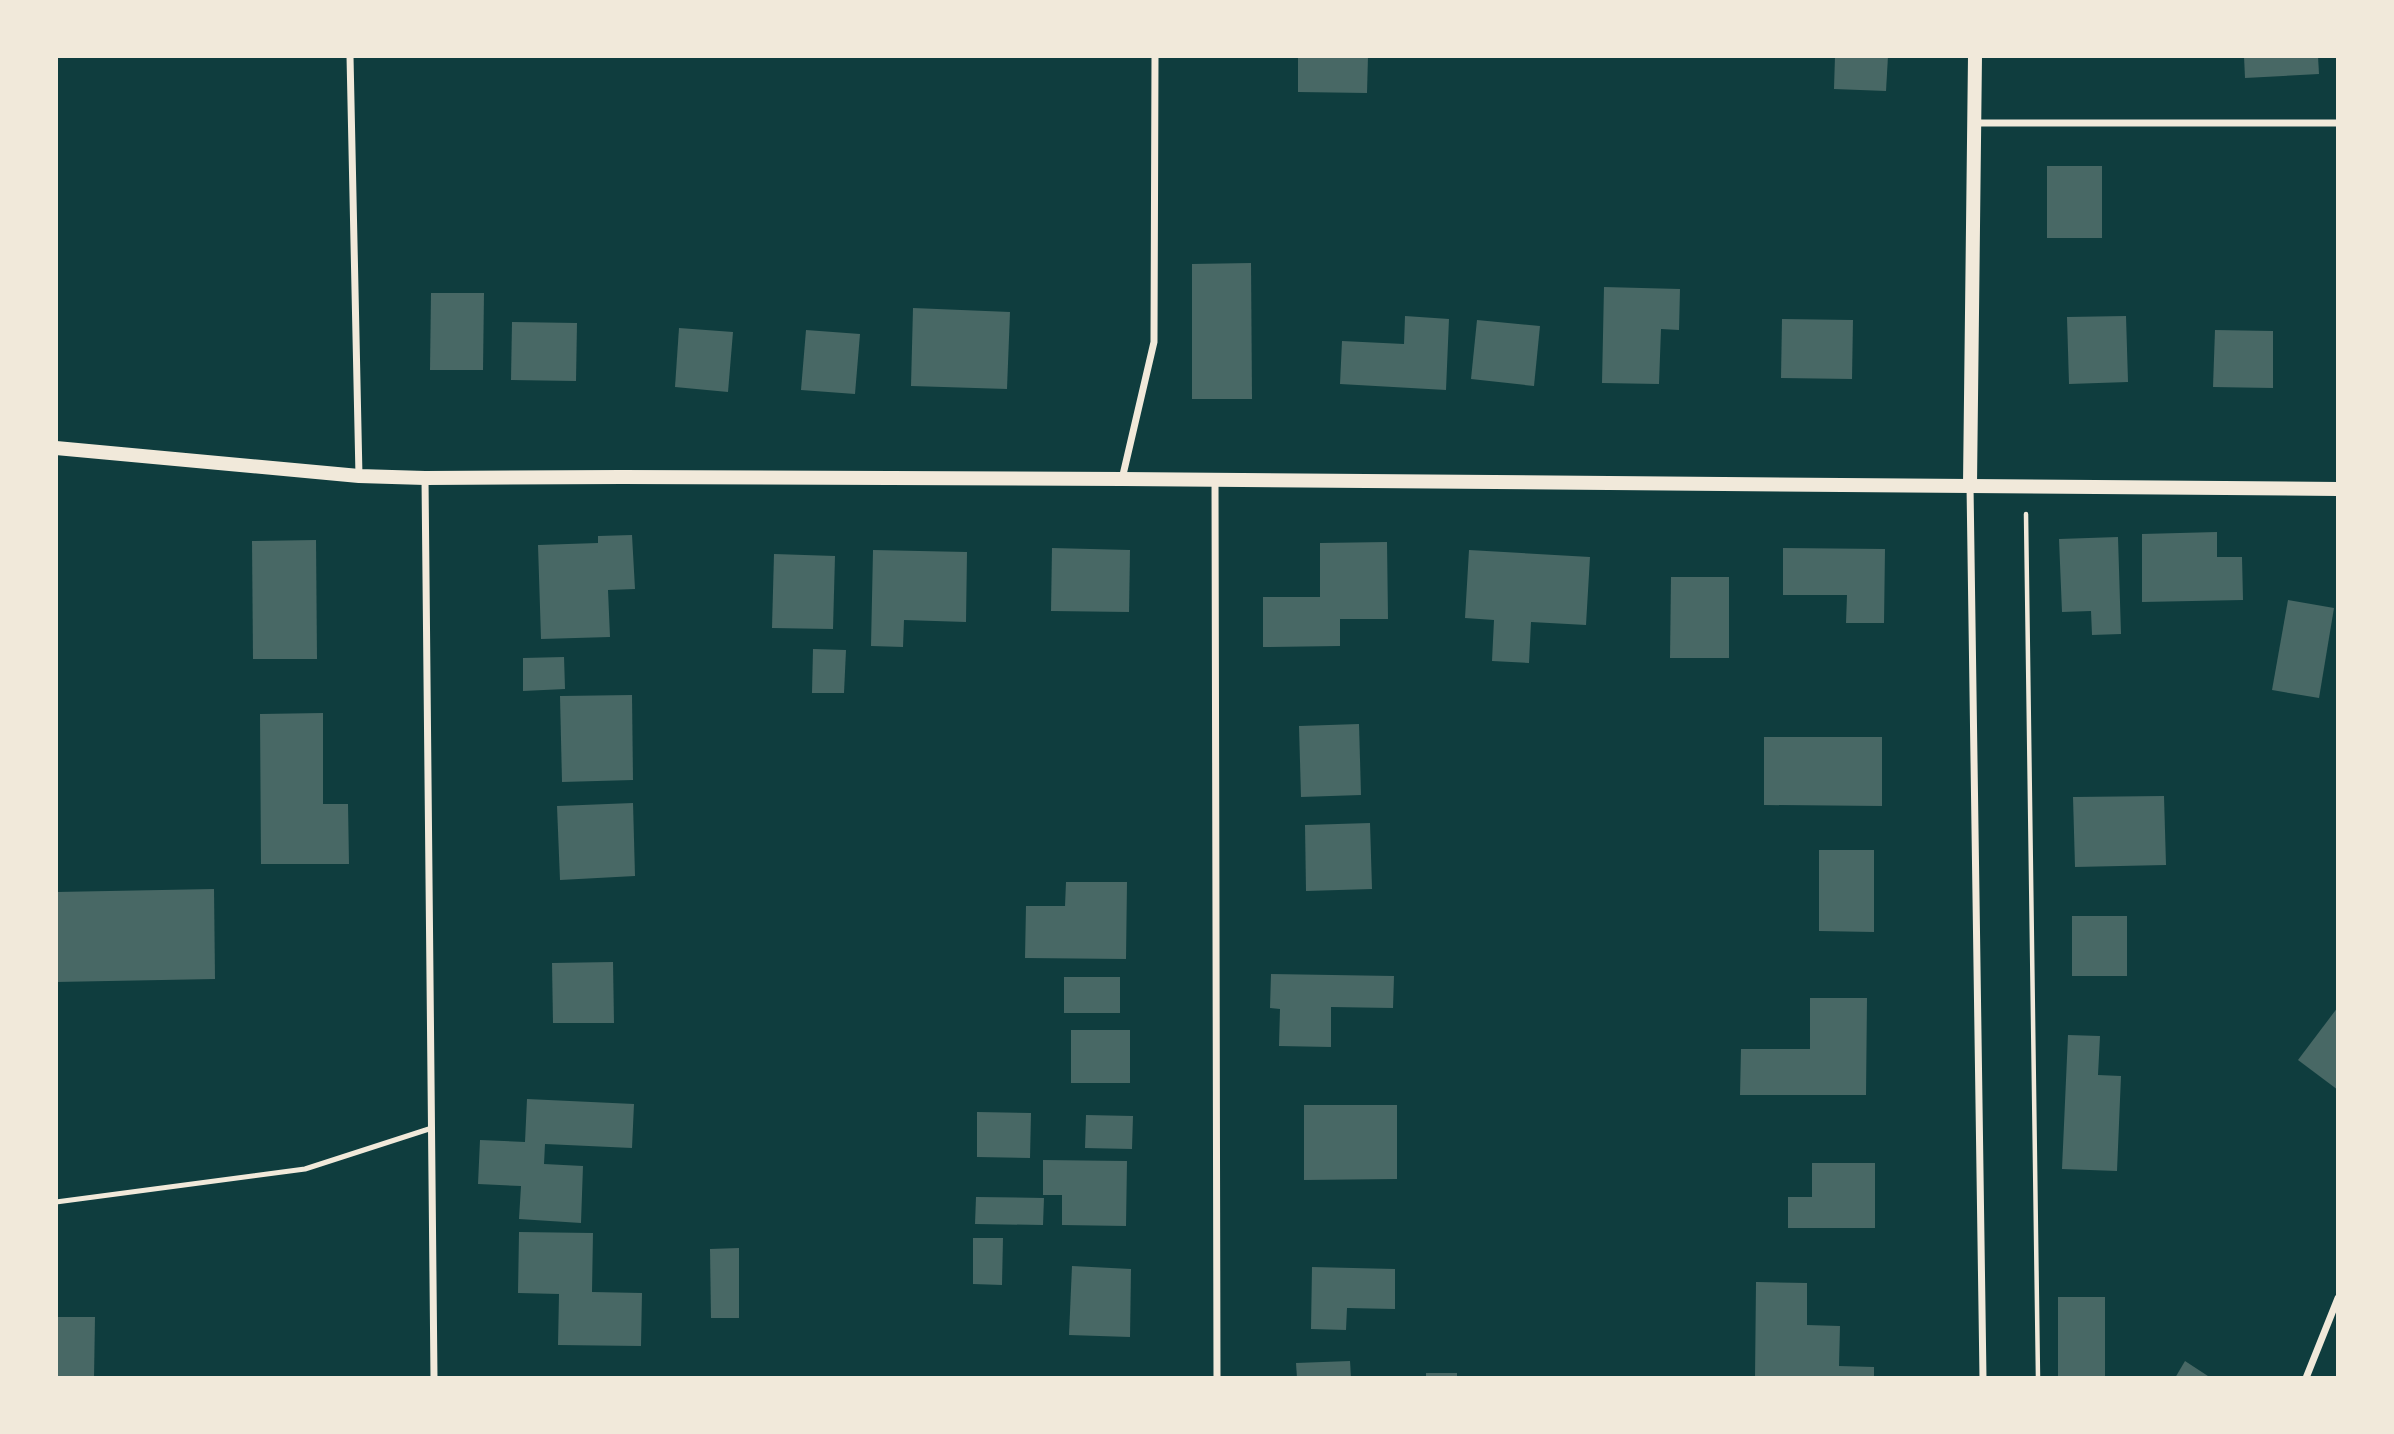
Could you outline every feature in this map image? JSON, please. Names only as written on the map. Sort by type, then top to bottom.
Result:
[{"type":"main road","points":[[1970,484],[1975,56]]},
{"type":"main road","points":[[56,448],[359,476],[425,478],[1122,479],[2338,488]]},
{"type":"street","points":[[350,56],[359,476]]},
{"type":"street","points":[[1122,479],[1154,342],[1155,56]]},
{"type":"street","points":[[1974,123],[2338,123]]},
{"type":"street","points":[[425,478],[434,1378]]},
{"type":"street","points":[[1215,480],[1217,1378]]},
{"type":"street","points":[[1970,484],[1983,1378]]},
{"type":"street","points":[[2305,1378],[2338,1298]]},
{"type":"lane","points":[[56,1202],[305,1169],[432,1128]]},
{"type":"path","points":[[2026,485],[2038,1378]]},
{"type":"building","points":[[1298,56],[1368,56],[1367,93],[1298,92]]},
{"type":"building","points":[[1835,56],[1888,56],[1886,91],[1834,89]]},
{"type":"building","points":[[2244,56],[2318,56],[2319,74],[2245,78]]},
{"type":"building","points":[[2047,166],[2102,166],[2102,238],[2047,238]]},
{"type":"building","points":[[1251,263],[1252,399],[1192,399],[1192,264]]},
{"type":"building","points":[[1604,287],[1680,289],[1679,330],[1661,329],[1659,384],[1602,383]]},
{"type":"building","points":[[431,293],[484,293],[483,370],[430,370]]},
{"type":"building","points":[[913,308],[1010,312],[1007,389],[911,386]]},
{"type":"building","points":[[1405,316],[1449,319],[1446,390],[1340,384],[1342,341],[1404,344]]},
{"type":"building","points":[[2126,316],[2128,382],[2069,384],[2067,317]]},
{"type":"building","points":[[1782,319],[1853,320],[1852,379],[1781,378]]},
{"type":"building","points":[[1477,320],[1540,326],[1534,386],[1471,379]]},
{"type":"building","points":[[512,322],[577,323],[576,381],[511,380]]},
{"type":"building","points":[[679,328],[733,332],[728,392],[675,387]]},
{"type":"building","points":[[806,330],[860,334],[855,394],[801,390]]},
{"type":"building","points":[[2215,330],[2273,331],[2273,388],[2213,387]]},
{"type":"building","points":[[2217,532],[2217,557],[2242,557],[2243,600],[2142,602],[2142,534]]},
{"type":"building","points":[[632,535],[635,589],[608,590],[610,637],[541,639],[538,545],[598,543],[598,536]]},
{"type":"building","points":[[2118,537],[2121,634],[2092,635],[2091,611],[2062,612],[2059,539]]},
{"type":"building","points":[[316,540],[317,659],[253,659],[252,541]]},
{"type":"building","points":[[1387,542],[1388,619],[1340,619],[1340,646],[1263,647],[1263,597],[1320,597],[1320,543]]},
{"type":"building","points":[[1052,548],[1130,550],[1129,612],[1051,611]]},
{"type":"building","points":[[1783,548],[1885,549],[1884,623],[1846,623],[1847,595],[1783,595]]},
{"type":"building","points":[[873,550],[967,552],[966,622],[904,620],[903,647],[871,646]]},
{"type":"building","points":[[1469,550],[1590,557],[1586,625],[1531,622],[1529,663],[1492,661],[1494,620],[1465,618]]},
{"type":"building","points":[[774,554],[835,556],[833,629],[772,628]]},
{"type":"building","points":[[1671,577],[1729,577],[1729,658],[1670,658]]},
{"type":"building","points":[[2288,600],[2334,608],[2319,698],[2272,690]]},
{"type":"building","points":[[813,649],[846,650],[844,693],[812,693]]},
{"type":"building","points":[[564,657],[565,689],[523,691],[523,658]]},
{"type":"building","points":[[632,695],[633,780],[562,782],[560,696]]},
{"type":"building","points":[[323,713],[323,804],[348,804],[349,864],[261,864],[260,714]]},
{"type":"building","points":[[1359,724],[1361,795],[1301,797],[1299,726]]},
{"type":"building","points":[[1764,737],[1882,737],[1882,806],[1764,805]]},
{"type":"building","points":[[2164,796],[2166,865],[2075,867],[2073,797]]},
{"type":"building","points":[[633,803],[635,876],[560,880],[557,806]]},
{"type":"building","points":[[1370,823],[1372,889],[1306,891],[1305,825]]},
{"type":"building","points":[[1819,850],[1874,850],[1874,932],[1819,931]]},
{"type":"building","points":[[1066,882],[1127,882],[1126,959],[1025,958],[1026,906],[1065,906]]},
{"type":"building","points":[[214,889],[215,979],[56,982],[56,892]]},
{"type":"building","points":[[2072,916],[2127,916],[2127,976],[2072,976]]},
{"type":"building","points":[[613,962],[614,1023],[553,1023],[552,963]]},
{"type":"building","points":[[1271,974],[1394,976],[1393,1008],[1331,1007],[1331,1047],[1279,1046],[1280,1009],[1270,1008]]},
{"type":"building","points":[[1064,977],[1120,977],[1120,1013],[1064,1013]]},
{"type":"building","points":[[1810,998],[1867,998],[1866,1095],[1740,1095],[1741,1049],[1810,1049]]},
{"type":"building","points":[[2338,1007],[2338,1090],[2298,1060]]},
{"type":"building","points":[[1071,1030],[1130,1030],[1130,1083],[1071,1083]]},
{"type":"building","points":[[2068,1035],[2100,1036],[2098,1075],[2121,1076],[2117,1171],[2062,1169]]},
{"type":"building","points":[[527,1099],[634,1104],[632,1148],[545,1144],[544,1164],[583,1166],[581,1223],[519,1219],[521,1186],[478,1184],[480,1140],[525,1142]]},
{"type":"building","points":[[1304,1105],[1397,1105],[1397,1179],[1304,1180]]},
{"type":"building","points":[[977,1112],[1031,1113],[1030,1158],[977,1157]]},
{"type":"building","points":[[1086,1115],[1133,1116],[1132,1149],[1085,1148]]},
{"type":"building","points":[[1043,1160],[1127,1161],[1126,1226],[1062,1225],[1062,1195],[1043,1195]]},
{"type":"building","points":[[1812,1163],[1875,1163],[1875,1228],[1788,1228],[1788,1197],[1812,1197]]},
{"type":"building","points":[[976,1197],[1044,1198],[1043,1225],[975,1224]]},
{"type":"building","points":[[519,1232],[593,1233],[592,1292],[642,1293],[641,1346],[558,1345],[559,1294],[518,1293]]},
{"type":"building","points":[[973,1238],[1003,1238],[1002,1285],[973,1284]]},
{"type":"building","points":[[739,1248],[739,1318],[711,1318],[710,1249]]},
{"type":"building","points":[[1072,1266],[1131,1269],[1130,1337],[1069,1335]]},
{"type":"building","points":[[1312,1267],[1395,1269],[1395,1309],[1347,1308],[1346,1330],[1311,1329]]},
{"type":"building","points":[[1756,1282],[1807,1283],[1807,1325],[1840,1326],[1839,1366],[1874,1367],[1874,1378],[1755,1378]]},
{"type":"building","points":[[2058,1297],[2105,1297],[2105,1378],[2058,1378]]},
{"type":"building","points":[[56,1317],[95,1317],[94,1378],[56,1378]]},
{"type":"building","points":[[1350,1361],[1351,1378],[1297,1378],[1296,1363]]},
{"type":"building","points":[[2185,1361],[2211,1378],[2175,1378]]},
{"type":"building","points":[[1426,1373],[1457,1373],[1457,1378],[1426,1378]]}]
